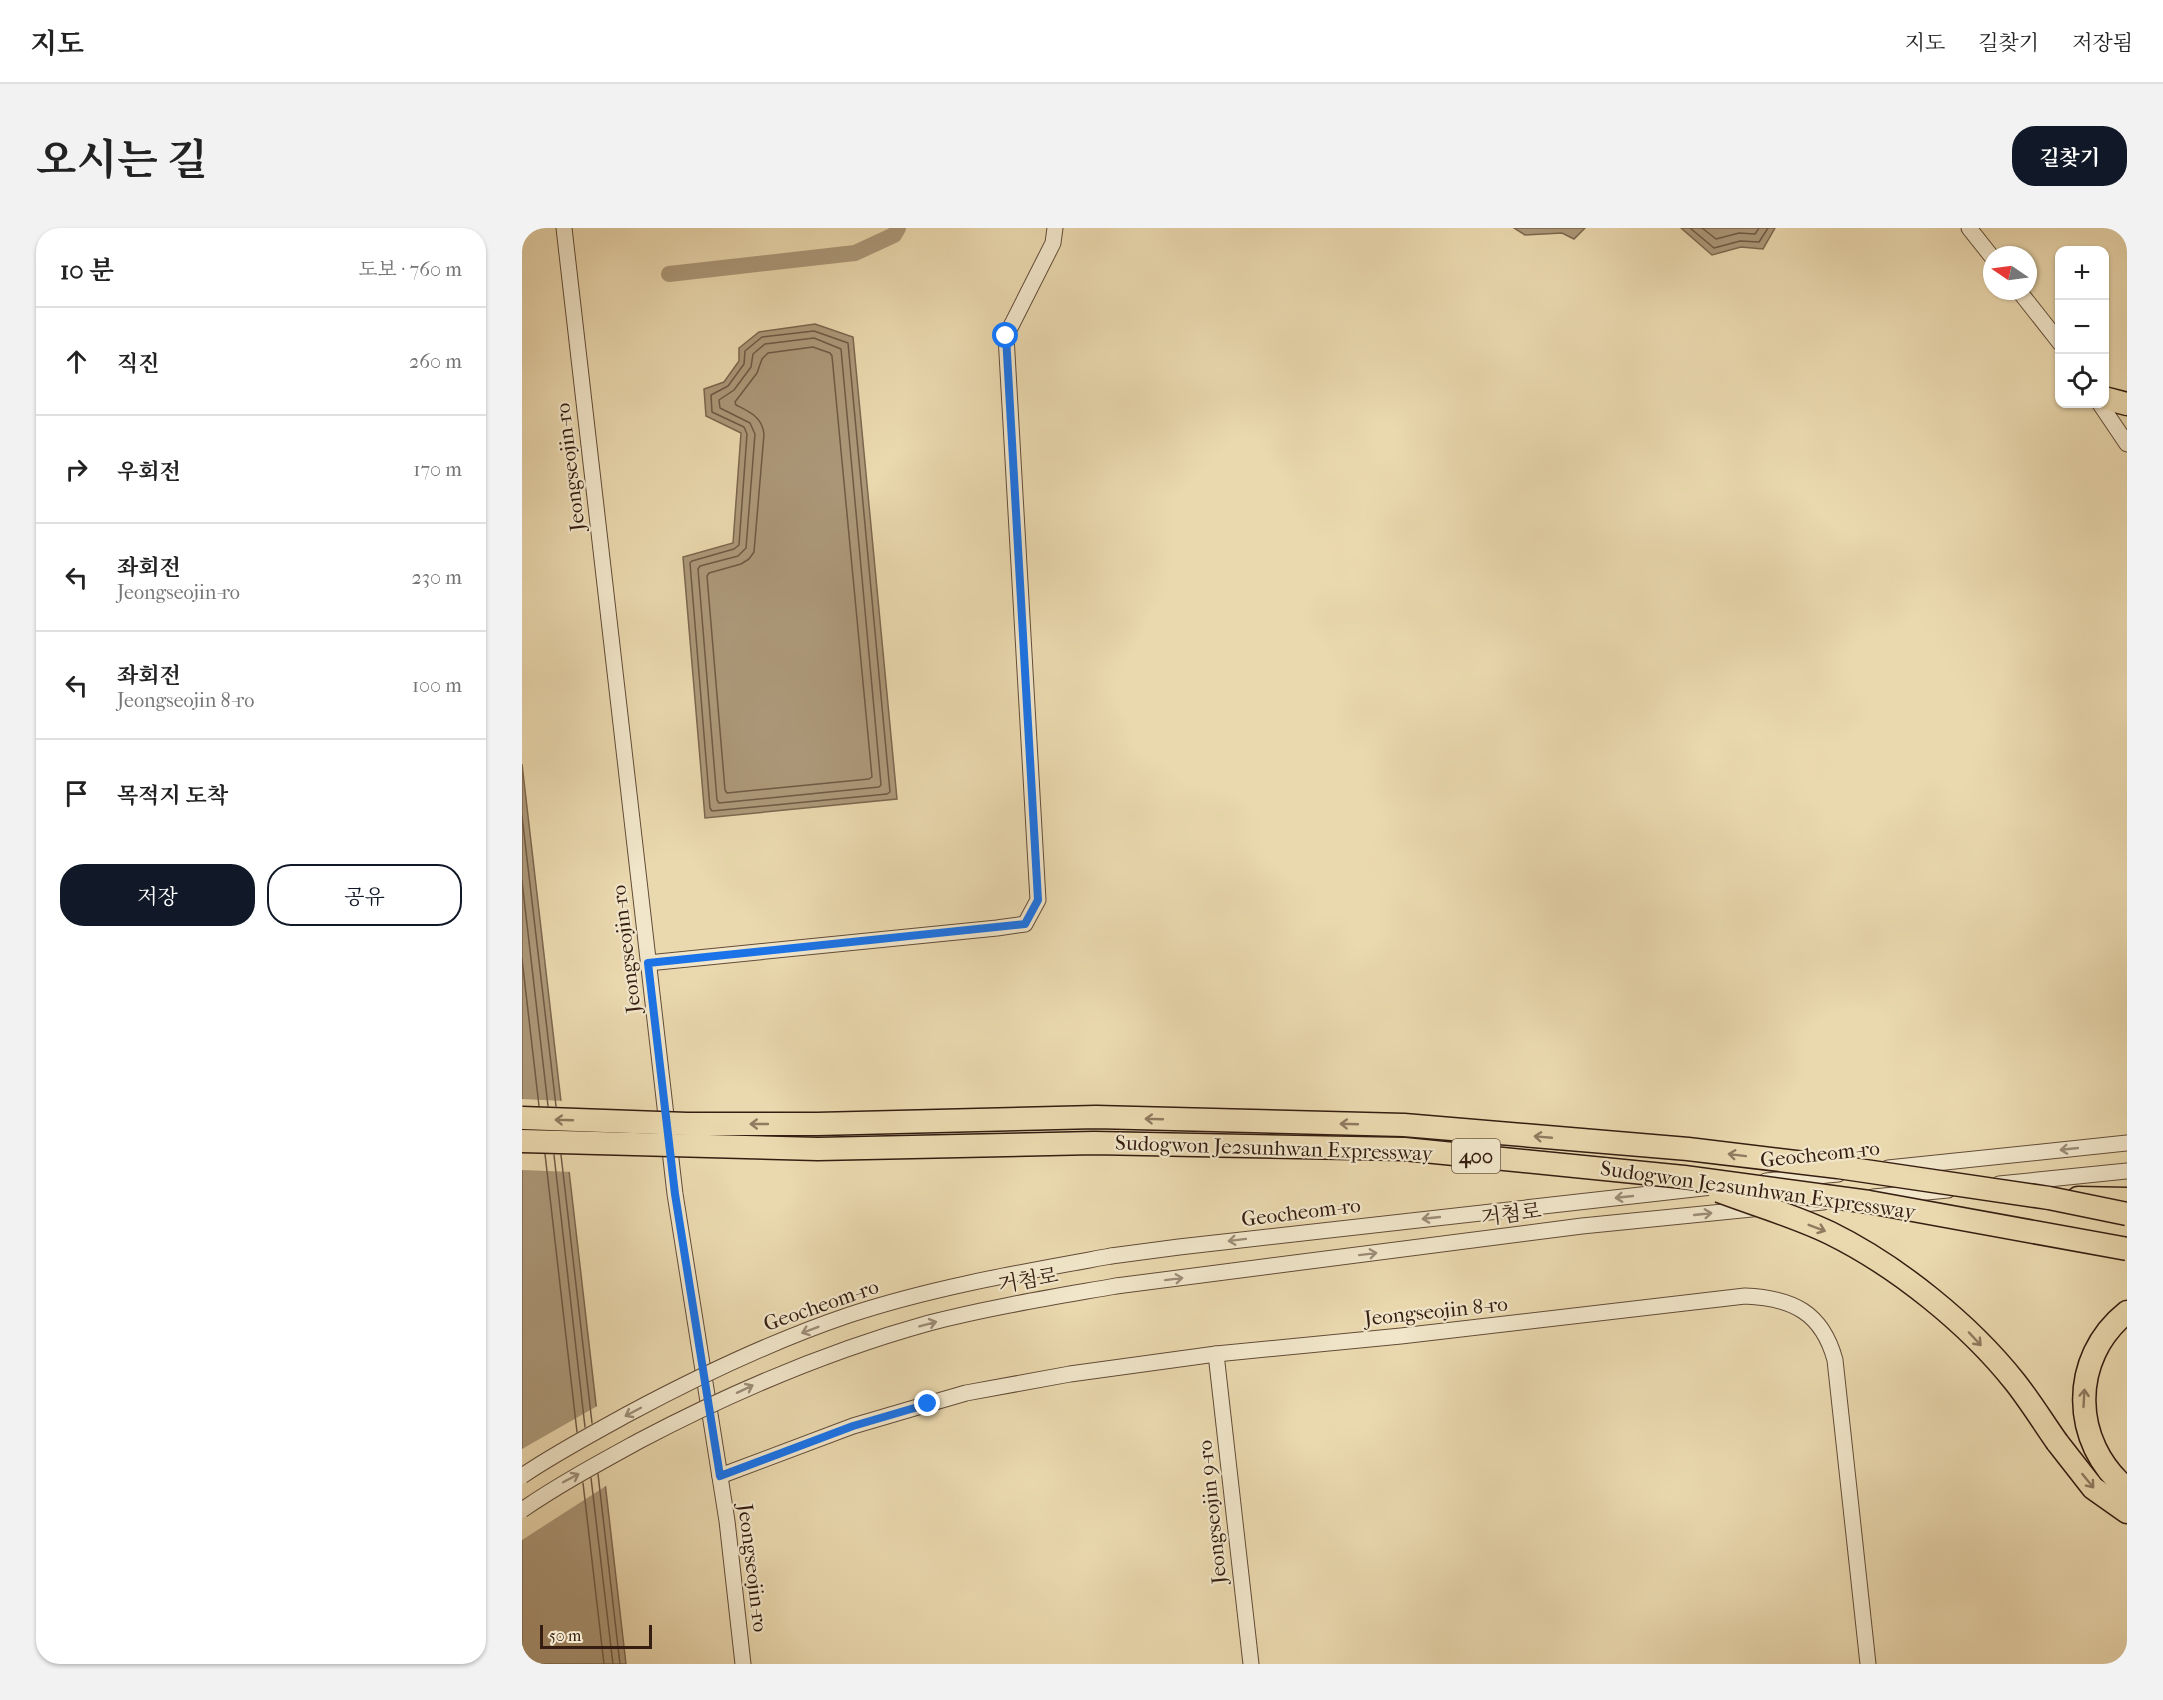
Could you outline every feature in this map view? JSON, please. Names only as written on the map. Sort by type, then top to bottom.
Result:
[{"type":"highway","points":[[2109,399],[2127,404]]},
{"type":"highway","name":"Sudogwon Je2sunhwan Expressway","points":[[522,1118],[687,1124],[817,1124],[1096,1117],[1404,1125],[1689,1149],[1838,1167],[2049,1198],[2127,1214]]},
{"type":"highway","name":"Sudogwon Je2sunhwan Expressway","points":[[522,1141],[818,1149],[1094,1143],[1404,1149],[1684,1177],[1869,1202],[2127,1249]]},
{"type":"highway","points":[[1684,1177],[1829,1233],[1882,1261],[1965,1328],[2014,1381],[2057,1442],[2094,1488],[2127,1512]]},
{"type":"highway","points":[[2049,1198],[2127,1199]]},
{"type":"highway","points":[[2127,1312],[2115,1321],[2104,1335],[2094,1354],[2086,1377],[2084,1412],[2088,1432],[2099,1454],[2112,1477],[2127,1489]]},
{"type":"street","name":"Jeongseojin-ro","points":[[564,228],[675,1194],[720,1476],[744,1664]]},
{"type":"street","points":[[648,963],[1025,924],[1038,900],[1006,336],[1053,243],[1055,228]]},
{"type":"street","points":[[1970,228],[1984,246]]},
{"type":"street","points":[[2026,300],[2055,338]]},
{"type":"street","points":[[2103,408],[2127,444]]},
{"type":"street","name":"Geocheom-ro","points":[[522,1476],[557,1453],[668,1393],[762,1348],[849,1315],[943,1289],[1111,1256],[1420,1219],[2127,1143]]},
{"type":"street","name":"거첨로","points":[[522,1510],[571,1477],[690,1414],[771,1377],[853,1347],[929,1323],[1007,1305],[1116,1286],[1582,1226],[2127,1172]]},
{"type":"street","name":"Jeongseojin 8-ro","points":[[720,1476],[853,1426],[966,1393],[1070,1374],[1216,1354],[1401,1336],[1745,1296],[1767,1297],[1798,1308],[1822,1328],[1830,1342],[1835,1360],[1868,1664]]},
{"type":"street","name":"Jeongseojin 9-ro","points":[[1216,1354],[1251,1664]]},
{"type":"water","points":[[1514,228],[1585,228],[1574,239],[1562,233],[1525,235]]},
{"type":"water","points":[[1681,228],[1775,228],[1763,249],[1741,247],[1712,255]]},
{"type":"water","points":[[815,324],[853,337],[897,799],[705,818],[683,557],[733,543],[741,433],[706,416],[704,389],[724,382],[739,361],[739,348],[759,332]]},
{"type":"water","points":[[522,764],[626,1664],[522,1664]]},
{"type":"pier","points":[[522,1099],[564,1101],[572,1172],[522,1170]]},
{"type":"pier","points":[[599,1405],[609,1484],[522,1540],[522,1449]]},
{"type":"waterway","points":[[669,274],[855,253],[894,235],[898,228]]},
{"type":"route","points":[[928,1404],[853,1426],[720,1476],[675,1194],[648,963],[1025,924],[1038,900],[1009,351],[1006,336]]}]
